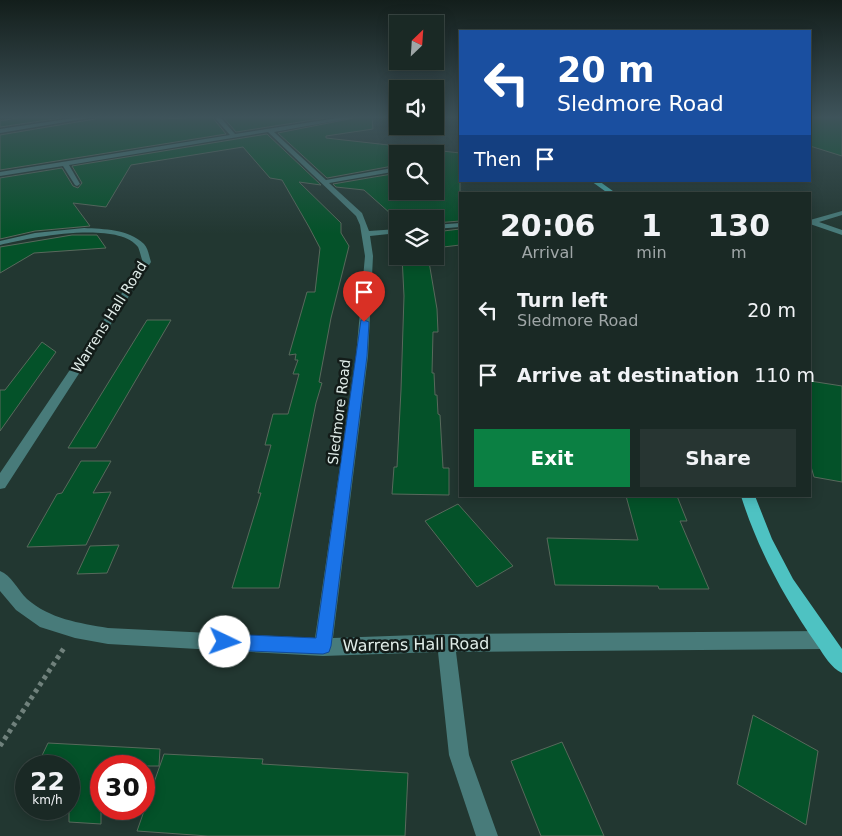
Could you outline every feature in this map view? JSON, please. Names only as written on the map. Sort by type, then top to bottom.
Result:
[{"type":"main road","points":[[596,182],[611,192]]},
{"type":"main road","points":[[748,497],[756,522],[763,536],[823,640],[842,664]]},
{"type":"street","points":[[0,174],[106,156]]},
{"type":"street","name":"Sledmore Road","points":[[297,156],[359,215],[364,225],[369,256],[362,356],[323,646]]},
{"type":"street","points":[[64,163],[77,184]]},
{"type":"street","points":[[325,182],[389,171]]},
{"type":"street","points":[[811,222],[842,213]]},
{"type":"street","points":[[811,222],[842,233]]},
{"type":"street","points":[[444,226],[459,225]]},
{"type":"street","name":"Warrens Hall Road","points":[[0,244],[55,232],[96,231],[119,235],[139,244],[145,249],[147,262],[0,484]]},
{"type":"street","points":[[365,234],[389,232]]},
{"type":"street","name":"Warrens Hall Road","points":[[0,578],[25,608],[48,624],[75,632],[108,636],[323,646],[446,642],[823,640]]},
{"type":"street","points":[[446,642],[459,755],[487,836]]},
{"type":"path","points":[[0,746],[59,656]]},
{"type":"building","points":[[0,156],[88,156],[0,170]]},
{"type":"building","points":[[133,156],[187,156],[131,165],[106,207],[73,203],[90,226],[35,231],[0,239],[0,178],[62,168],[73,186],[78,188],[82,183],[72,166]]},
{"type":"building","points":[[251,156],[290,156],[321,185],[299,182],[341,223],[341,233],[349,246],[331,318],[319,382],[322,383],[316,403],[279,588],[232,588],[261,493],[258,493],[271,445],[265,445],[273,414],[288,414],[299,374],[293,374],[298,360],[295,360],[296,354],[289,355],[307,292],[315,292],[320,248],[282,180],[270,178]]},
{"type":"building","points":[[303,156],[389,156],[389,167],[327,178]]},
{"type":"building","points":[[444,156],[459,156],[459,221],[444,222],[444,210],[389,210],[389,212],[364,190],[336,187],[333,184],[389,175],[389,200],[444,200]]},
{"type":"building","points":[[459,229],[459,245],[444,247],[444,231]]},
{"type":"building","points":[[72,235],[97,235],[106,248],[34,253],[0,273],[0,247]]},
{"type":"building","points":[[402,265],[430,265],[437,309],[438,332],[433,332],[432,373],[434,373],[435,395],[437,395],[438,414],[440,415],[443,468],[449,468],[449,495],[392,494],[394,467],[397,467],[404,296]]},
{"type":"building","points":[[147,320],[171,320],[96,448],[68,448]]},
{"type":"building","points":[[42,342],[56,352],[0,431],[0,390],[5,390]]},
{"type":"building","points":[[811,381],[842,386],[842,482],[814,477],[811,466]]},
{"type":"building","points":[[81,461],[111,461],[93,493],[111,492],[86,545],[27,547],[57,494],[62,493]]},
{"type":"building","points":[[626,497],[677,497],[687,521],[680,521],[709,589],[659,589],[658,586],[555,585],[547,538],[638,540]]},
{"type":"building","points":[[458,504],[513,566],[477,587],[425,521]]},
{"type":"building","points":[[119,545],[107,573],[77,574],[90,546]]},
{"type":"building","points":[[753,715],[818,751],[806,825],[737,784]]},
{"type":"building","points":[[562,742],[604,836],[541,836],[511,761]]},
{"type":"building","points":[[48,743],[160,749],[159,766],[155,766],[155,755],[90,755],[90,820],[101,820],[101,824],[69,822],[69,820],[80,820],[80,755],[42,755]]},
{"type":"building","points":[[164,754],[263,759],[262,764],[408,773],[405,836],[208,836],[137,831],[141,820],[155,820],[155,780]]},
{"type":"route","points":[[225,642],[323,646],[362,356],[364,322]]}]
